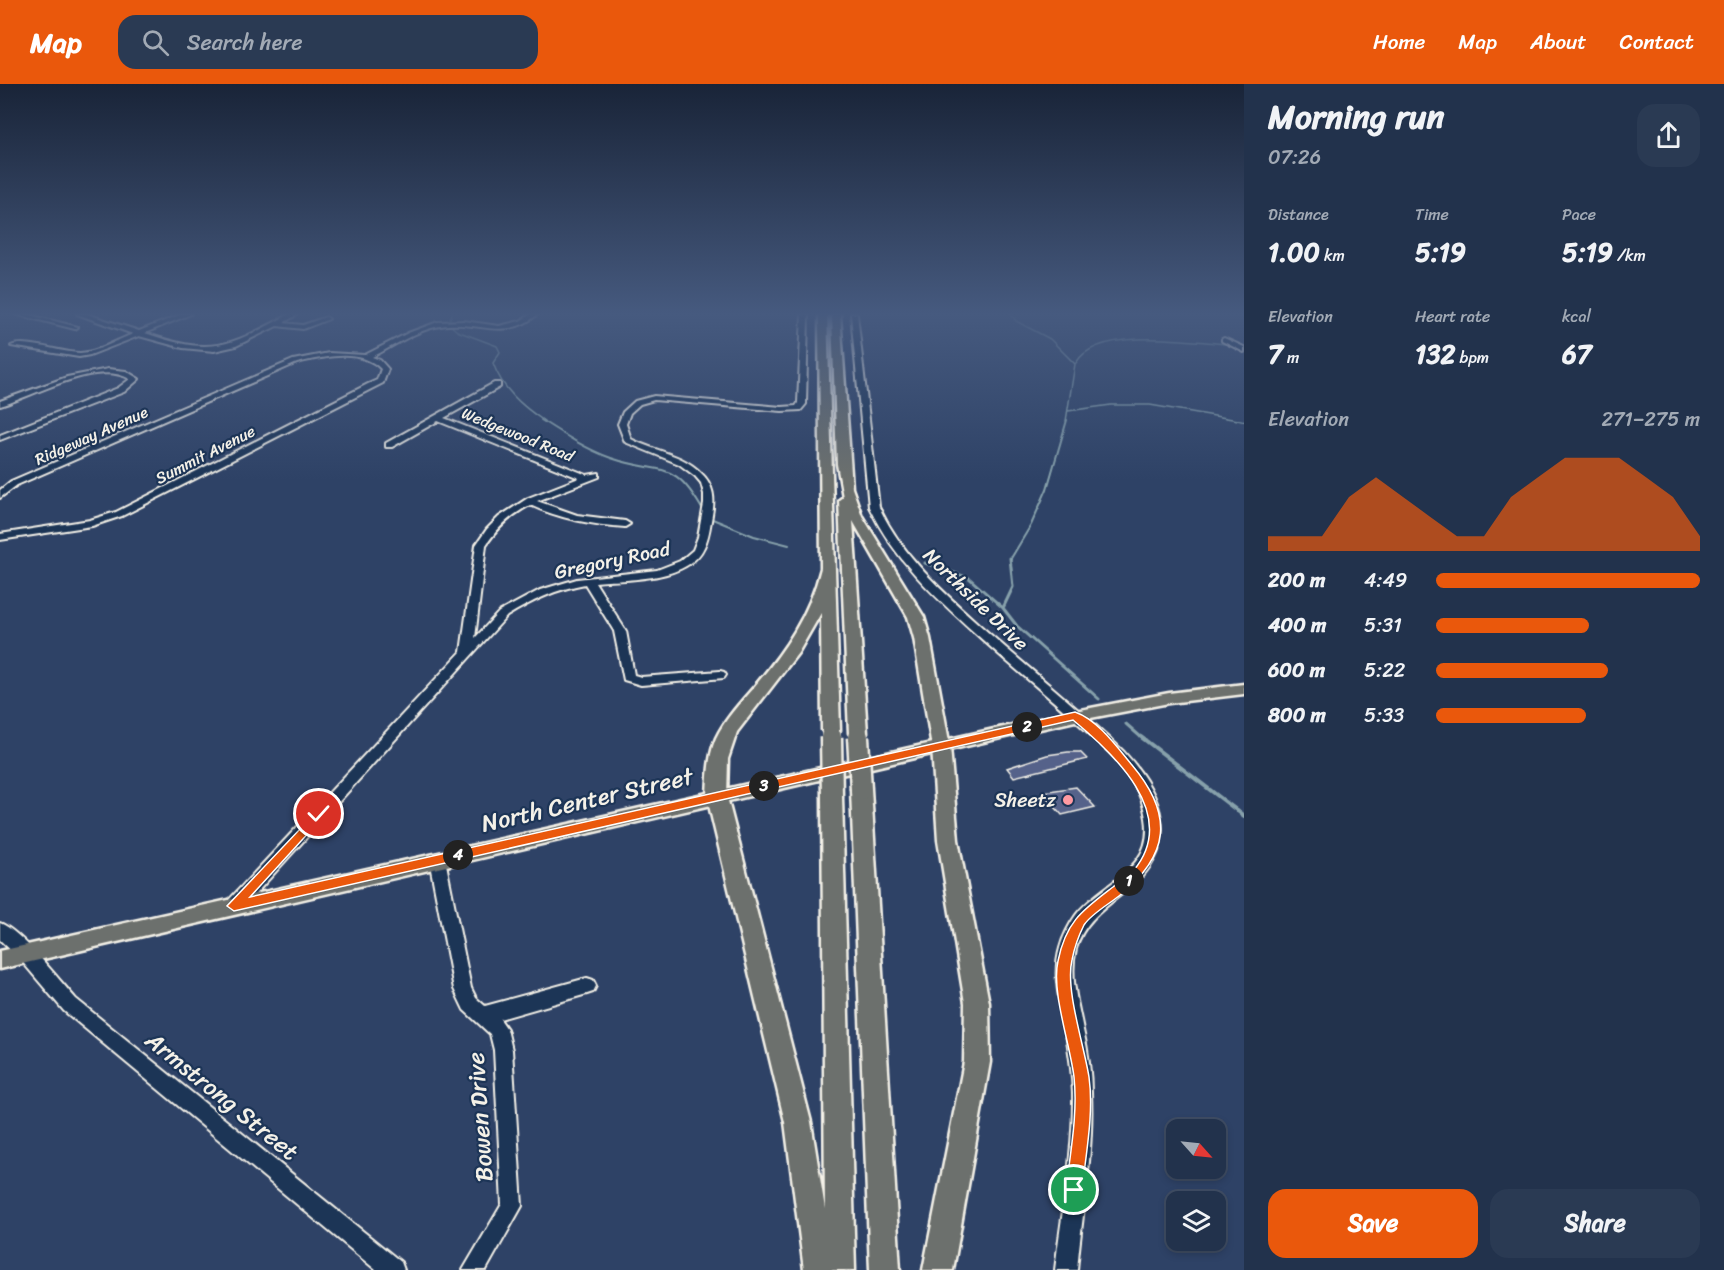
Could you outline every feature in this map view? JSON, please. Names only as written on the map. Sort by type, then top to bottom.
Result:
[{"type":"highway","points":[[825,369],[840,1270]]},
{"type":"highway","points":[[839,369],[885,1270]]},
{"type":"highway","points":[[843,464],[846,488],[856,516],[916,617],[922,638],[941,747],[948,840],[977,1003],[977,1062],[939,1270]]},
{"type":"highway","points":[[819,1270],[798,1122],[717,797],[717,762],[725,737],[740,715],[795,649],[812,621],[823,594],[828,568]]},
{"type":"main road","name":"North Center Street","points":[[0,960],[1075,716],[1169,698],[1241,692]]},
{"type":"street","name":"Ridgeway Avenue","points":[[0,495],[14,483],[276,369]]},
{"type":"street","name":"Summit Avenue","points":[[0,537],[92,523],[119,514],[371,386],[380,381],[385,369]]},
{"type":"street","name":"Gregory Road","points":[[234,906],[498,620],[518,605],[559,587],[588,580],[648,573],[684,563],[695,554],[701,544],[710,496],[699,475],[673,457],[628,440],[621,422],[624,414],[636,402],[654,398],[782,410],[798,408],[802,404],[803,369]]},
{"type":"street","name":"Northside Drive","points":[[860,369],[874,507],[880,521],[924,578],[1075,716],[1106,741],[1143,785],[1151,802],[1155,824],[1154,838],[1143,867],[1080,920],[1064,961],[1064,982],[1081,1079],[1082,1111],[1066,1270]]},
{"type":"street","points":[[0,405],[88,374],[113,371],[129,374],[135,379],[129,387],[0,438]]},
{"type":"street","points":[[389,445],[497,386]]},
{"type":"street","name":"Wedgewood Road","points":[[438,418],[592,477],[532,502]]},
{"type":"street","points":[[0,480],[14,483]]},
{"type":"street","points":[[467,654],[481,545],[499,520],[532,502],[561,516],[578,520],[625,524]]},
{"type":"street","points":[[588,580],[620,631],[628,677],[641,681],[720,675]]},
{"type":"street","name":"Bowen Drive","points":[[437,860],[463,989],[470,1004],[498,1029],[503,1050],[512,1206],[474,1270]]},
{"type":"street","name":"Armstrong Street","points":[[0,930],[26,954],[70,1005],[393,1270]]},
{"type":"street","points":[[484,1015],[587,986]]},
{"type":"building","name":"Sheetz","points":[[1080,752],[1087,759],[1014,777],[1007,768],[1047,755]]},
{"type":"building","name":"Sheetz","points":[[1076,787],[1095,807],[1062,815],[1042,792]]},
{"type":"waterway","points":[[496,369],[507,389],[544,421]]},
{"type":"waterway","points":[[1066,421],[1074,369]]},
{"type":"waterway","points":[[1068,411],[1111,405],[1150,405],[1244,421],[1238,420]]},
{"type":"waterway","points":[[541,420],[575,441],[611,458],[666,471],[675,476],[684,483],[705,514]]},
{"type":"waterway","points":[[1010,560],[1031,525],[1047,489],[1067,420]]},
{"type":"waterway","points":[[710,518],[754,536],[789,545]]},
{"type":"waterway","points":[[1003,608],[1013,587],[1010,560]]},
{"type":"waterway","points":[[925,563],[969,578],[1003,608]]},
{"type":"waterway","points":[[1003,608],[1017,626],[1099,699]]},
{"type":"waterway","points":[[1126,724],[1142,738]]},
{"type":"waterway","points":[[1141,737],[1244,816]]},
{"type":"place","name":"Sheetz","points":[[1068,800]]},
{"type":"route","points":[[319,814],[234,906],[1075,716],[1106,741],[1143,785],[1151,802],[1155,824],[1148,859],[1137,874],[1080,920],[1064,961],[1064,982],[1075,1034],[1081,1079],[1082,1111],[1074,1190]]}]
